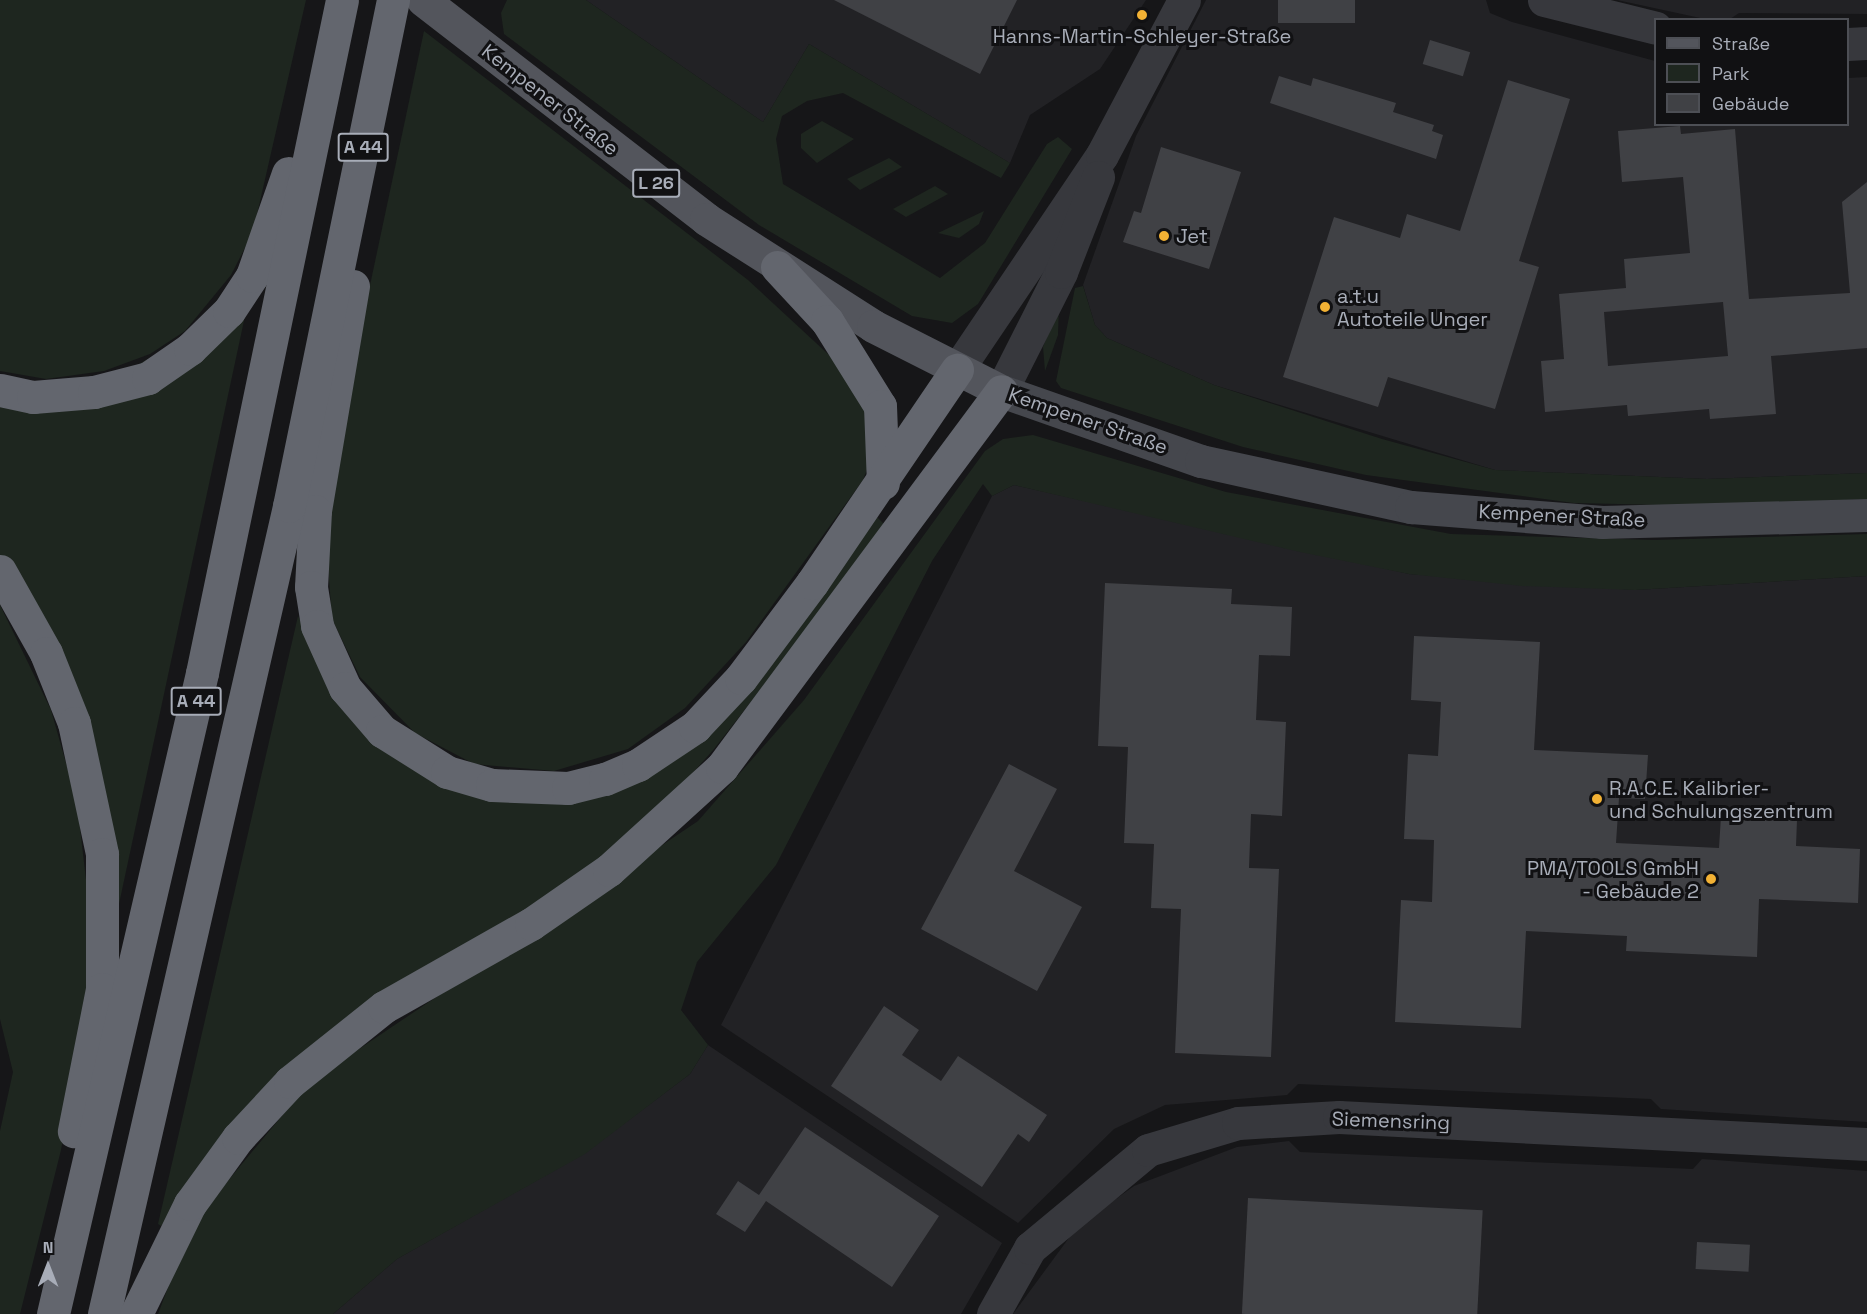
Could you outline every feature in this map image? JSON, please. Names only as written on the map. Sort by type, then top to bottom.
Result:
[{"type":"highway","name":"A 44","points":[[53,1314],[197,696],[342,0]]},
{"type":"highway","name":"A 44","points":[[104,1314],[192,947],[350,212],[393,0]]},
{"type":"highway","points":[[0,390],[33,397],[94,392],[148,378],[212,330],[261,259],[301,136],[325,85]]},
{"type":"highway","points":[[350,212],[353,301],[315,511],[312,601],[325,650],[354,701],[405,749],[447,772],[501,787],[568,788],[621,773],[681,738],[741,678],[883,483],[957,370]]},
{"type":"highway","points":[[777,267],[827,321],[880,406],[883,483]]},
{"type":"highway","points":[[136,1314],[190,1204],[238,1138],[290,1082],[384,1007],[524,928],[603,875],[722,766],[1001,391]]},
{"type":"highway","points":[[0,571],[46,653],[74,723],[105,879],[102,989],[50,1234],[47,1314]]},
{"type":"main road","name":"Kempener Straße","points":[[423,0],[622,158],[777,267],[957,370],[1001,391],[1201,460],[1411,507],[1602,522],[1867,514]]},
{"type":"street","points":[[957,370],[1102,155],[1184,0]]},
{"type":"street","points":[[1544,0],[1654,28]]},
{"type":"street","points":[[1849,44],[1867,43]]},
{"type":"street","points":[[1001,391],[1061,272],[1094,194],[1102,155]]},
{"type":"street","name":"Siemensring","points":[[993,1314],[1030,1248],[1148,1150],[1238,1123],[1339,1117],[1867,1144]]},
{"type":"shaded area","points":[[586,0],[1146,0],[1100,69],[1030,115],[1010,163],[809,44],[763,122]]},
{"type":"shaded area","points":[[1206,0],[1486,0],[1490,13],[1512,22],[1654,61],[1654,126],[1849,126],[1849,78],[1867,77],[1867,473],[1707,479],[1495,470],[1214,385],[1107,338],[1095,325],[1083,285],[1136,136]]},
{"type":"shaded area","points":[[1617,0],[1867,0],[1867,14],[1739,13],[1732,18],[1700,18]]},
{"type":"shaded area","points":[[1014,485],[1409,574],[1635,590],[1867,576],[1867,1122],[1661,1109],[1651,1099],[1298,1084],[1287,1095],[1165,1105],[1114,1129],[1018,1223],[721,1025],[992,496]]},
{"type":"shaded area","points":[[708,1045],[1002,1243],[961,1314],[333,1314],[397,1259],[585,1153],[690,1074]]},
{"type":"shaded area","points":[[1289,1141],[1300,1152],[1693,1169],[1702,1159],[1867,1171],[1867,1314],[1013,1314],[1077,1227],[1134,1186],[1237,1147]]},
{"type":"green space","points":[[0,0],[306,0],[253,232],[231,275],[185,331],[150,354],[104,371],[46,379],[0,371]]},
{"type":"green space","points":[[507,0],[586,0],[763,122],[809,44],[1010,163],[1001,178],[843,93],[807,101],[782,116],[776,139],[783,184],[940,278],[985,243],[1047,144],[1058,137],[1072,149],[978,304],[952,323],[912,316],[759,225],[504,34],[501,13]]},
{"type":"green space","points":[[424,31],[748,280],[855,379],[867,400],[871,459],[863,480],[746,642],[685,708],[628,749],[554,771],[474,764],[415,733],[360,677],[332,619],[326,539],[335,450]]},
{"type":"green space","points":[[822,121],[854,139],[817,163],[801,148],[801,134]]},
{"type":"green space","points":[[889,158],[902,167],[860,190],[847,179]]},
{"type":"green space","points":[[935,186],[948,194],[906,217],[893,209]]},
{"type":"green space","points":[[984,211],[979,224],[959,238],[938,233]]},
{"type":"green space","points":[[1083,286],[1095,325],[1107,338],[1214,385],[1382,439],[1495,470],[1707,479],[1867,473],[1867,499],[1707,506],[1574,503],[1366,475],[1243,447],[1061,388],[1056,381],[1075,288]]},
{"type":"green space","points":[[248,302],[119,904],[0,555],[0,400],[67,405]]},
{"type":"green space","points":[[1059,304],[1058,335],[1045,371],[1043,347]]},
{"type":"green space","points":[[1033,435],[1226,492],[1451,534],[1654,540],[1867,534],[1867,576],[1635,590],[1522,586],[1409,574],[1300,552],[1014,485],[992,496],[983,484],[932,561],[776,865],[697,962],[681,1010],[708,1045],[690,1074],[585,1154],[397,1259],[333,1314],[158,1314],[192,1224],[310,1082],[698,821],[804,700],[985,451],[1003,439]]},
{"type":"green space","points":[[874,514],[884,524],[845,581],[714,749],[645,827],[558,897],[376,1002],[161,1226],[158,1224],[298,616],[315,650],[471,790],[646,770]]},
{"type":"green space","points":[[0,605],[51,710],[77,802],[88,897],[87,1006],[61,1150],[20,1314],[0,1314],[0,1131],[13,1072],[0,1019]]},
{"type":"building","points":[[834,0],[1017,0],[980,74]]},
{"type":"building","points":[[1278,0],[1355,0],[1355,23],[1278,23]]},
{"type":"building","points":[[1430,40],[1470,52],[1463,76],[1423,64]]},
{"type":"building","points":[[1279,76],[1311,86],[1313,78],[1396,103],[1393,112],[1434,125],[1432,131],[1443,135],[1436,159],[1270,103]]},
{"type":"building","points":[[1508,80],[1570,99],[1519,261],[1539,267],[1495,409],[1388,377],[1378,407],[1283,377],[1334,217],[1400,238],[1407,214],[1460,231]]},
{"type":"building","points":[[1680,126],[1681,134],[1735,129],[1749,299],[1850,293],[1842,202],[1867,182],[1867,348],[1771,356],[1776,414],[1710,419],[1709,409],[1628,416],[1627,405],[1545,412],[1541,361],[1564,359],[1559,294],[1626,288],[1624,259],[1690,253],[1683,177],[1622,182],[1618,131]],"holes":[[[1723,302],[1728,356],[1608,366],[1604,312]]]},
{"type":"building","points":[[1161,147],[1241,172],[1209,269],[1123,242],[1134,211],[1141,213]]},
{"type":"building","points":[[1105,583],[1232,589],[1231,604],[1292,607],[1290,656],[1259,655],[1256,720],[1286,722],[1282,816],[1251,814],[1249,868],[1279,869],[1271,1057],[1175,1053],[1181,909],[1151,908],[1154,844],[1124,843],[1128,747],[1098,746]]},
{"type":"building","points":[[1414,636],[1540,642],[1534,750],[1648,755],[1645,799],[1619,798],[1616,843],[1719,848],[1721,816],[1797,820],[1796,846],[1860,849],[1858,903],[1759,899],[1757,957],[1626,951],[1627,936],[1526,931],[1521,1028],[1395,1022],[1401,900],[1432,902],[1434,840],[1404,839],[1408,754],[1438,756],[1441,702],[1411,700]]},
{"type":"building","points":[[1009,764],[1057,789],[1014,871],[1082,907],[1037,991],[921,929]]},
{"type":"building","points":[[884,1006],[919,1030],[902,1055],[941,1081],[958,1056],[1047,1115],[1029,1142],[1018,1134],[982,1187],[831,1086]]},
{"type":"building","points":[[805,1127],[939,1216],[892,1287],[766,1201],[745,1232],[716,1214],[738,1181],[759,1195]]},
{"type":"building","points":[[1248,1198],[1483,1210],[1477,1314],[1242,1314]]},
{"type":"building","points":[[1697,1242],[1750,1245],[1749,1272],[1696,1269]]},
{"type":"place","name":"Hanns-Martin-Schleyer-Straße","points":[[1142,15]]},
{"type":"place","name":"Jet","points":[[1164,236]]},
{"type":"place","name":"a.t.u Autoteile Unger","points":[[1325,307]]},
{"type":"place","name":"R.A.C.E. Kalibrier- und Schulungszentrum","points":[[1597,799]]},
{"type":"place","name":"PMA/TOOLS GmbH - Gebäude 2","points":[[1711,879]]}]
